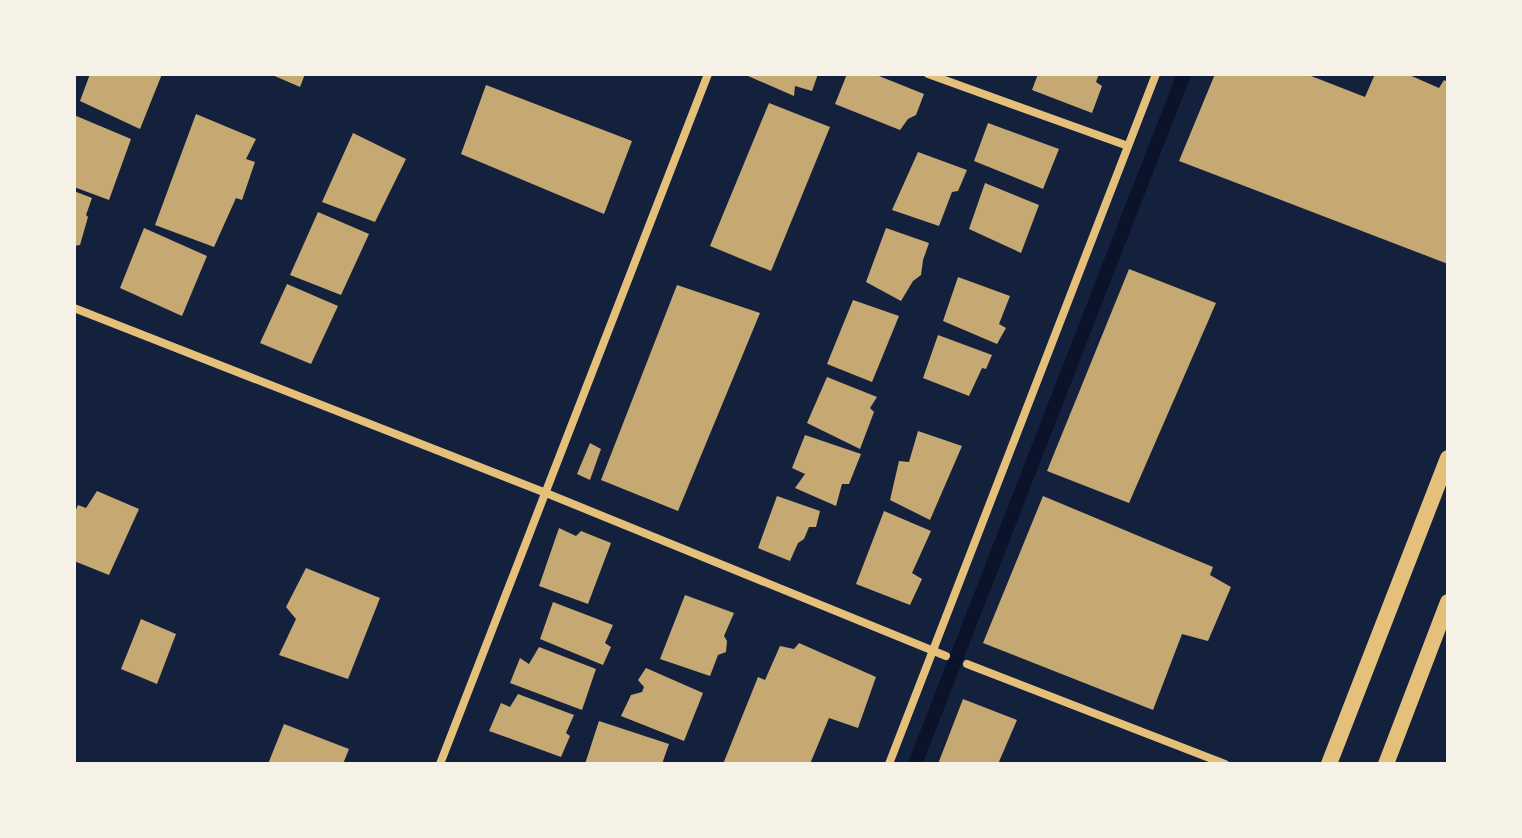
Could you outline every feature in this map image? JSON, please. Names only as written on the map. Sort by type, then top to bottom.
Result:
[{"type":"main road","points":[[1329,764],[1448,458]]},
{"type":"main road","points":[[1386,764],[1448,602]]},
{"type":"street","points":[[440,764],[708,74]]},
{"type":"street","points":[[928,74],[1128,146]]},
{"type":"street","points":[[889,764],[1156,74]]},
{"type":"street","points":[[74,308],[546,493],[946,656]]},
{"type":"street","points":[[967,664],[1225,764]]},
{"type":"building","points":[[90,74],[162,74],[140,129],[80,101]]},
{"type":"building","points":[[270,74],[305,74],[300,87]]},
{"type":"building","points":[[749,74],[818,74],[812,91],[795,86],[794,96]]},
{"type":"building","points":[[847,74],[874,74],[924,94],[916,115],[908,119],[900,130],[835,104]]},
{"type":"building","points":[[1038,74],[1099,74],[1096,82],[1102,86],[1092,113],[1032,90]]},
{"type":"building","points":[[1215,74],[1306,74],[1365,97],[1375,74],[1407,74],[1439,88],[1444,80],[1448,82],[1448,264],[1179,161]]},
{"type":"building","points":[[486,85],[632,141],[604,214],[461,154]]},
{"type":"building","points":[[769,103],[830,127],[771,271],[710,246]]},
{"type":"building","points":[[196,114],[256,139],[246,159],[255,162],[242,200],[236,198],[214,247],[155,225]]},
{"type":"building","points":[[74,115],[131,139],[109,200],[74,187]]},
{"type":"building","points":[[988,123],[1059,149],[1043,189],[974,161]]},
{"type":"building","points":[[353,133],[406,159],[375,222],[322,202]]},
{"type":"building","points":[[918,152],[967,170],[958,191],[952,192],[939,226],[892,210]]},
{"type":"building","points":[[985,183],[1039,205],[1021,253],[969,229]]},
{"type":"building","points":[[74,191],[92,198],[80,245],[74,246]]},
{"type":"building","points":[[318,212],[369,234],[341,295],[290,275]]},
{"type":"building","points":[[144,228],[207,256],[182,316],[120,288]]},
{"type":"building","points":[[886,228],[929,243],[921,275],[913,281],[901,301],[866,282]]},
{"type":"building","points":[[1129,269],[1216,303],[1129,503],[1047,471]]},
{"type":"building","points":[[958,277],[1010,296],[999,324],[1006,328],[997,344],[943,321]]},
{"type":"building","points":[[287,284],[338,306],[311,364],[260,343]]},
{"type":"building","points":[[677,285],[760,313],[678,511],[601,480]]},
{"type":"building","points":[[853,300],[899,316],[872,382],[827,364]]},
{"type":"building","points":[[938,335],[992,355],[969,396],[923,378]]},
{"type":"building","points":[[827,377],[877,397],[870,408],[874,412],[860,449],[807,423]]},
{"type":"building","points":[[918,431],[962,446],[930,520],[890,500],[899,461],[909,462]]},
{"type":"building","points":[[805,435],[861,454],[849,484],[842,484],[836,506],[795,488],[805,474],[792,468]]},
{"type":"building","points":[[590,443],[601,449],[590,480],[577,474]]},
{"type":"building","points":[[97,491],[139,509],[109,575],[74,561],[74,514],[78,505],[86,508]]},
{"type":"building","points":[[777,496],[820,511],[816,527],[809,527],[790,561],[758,548]]},
{"type":"building","points":[[1043,496],[1213,567],[1210,575],[1231,587],[1208,641],[1182,634],[1153,710],[983,643]]},
{"type":"building","points":[[884,511],[931,531],[912,573],[922,579],[910,605],[856,584]]},
{"type":"building","points":[[559,528],[576,536],[581,531],[611,543],[588,604],[539,586]]},
{"type":"building","points":[[306,568],[380,598],[348,679],[279,655],[296,619],[286,607]]},
{"type":"building","points":[[685,595],[734,613],[724,636],[726,652],[718,655],[710,676],[660,659]]},
{"type":"building","points":[[553,602],[613,625],[605,643],[611,647],[603,665],[540,639]]},
{"type":"building","points":[[141,619],[176,634],[157,684],[121,669]]},
{"type":"building","points":[[799,643],[876,677],[858,728],[829,718],[810,764],[723,764],[758,677],[765,680],[780,646],[794,649]]},
{"type":"building","points":[[539,647],[596,669],[582,710],[510,683],[520,658],[529,664]]},
{"type":"building","points":[[646,668],[703,693],[684,741],[621,716],[631,695],[642,692],[644,687],[638,680]]},
{"type":"building","points":[[518,694],[574,715],[561,757],[489,731],[501,703],[510,707]]},
{"type":"building","points":[[963,699],[1017,720],[998,764],[938,764]]},
{"type":"building","points":[[599,721],[669,744],[662,764],[585,764]]},
{"type":"building","points":[[284,724],[349,749],[343,764],[268,764]]},
{"type":"waterway","points":[[915,764],[1184,74]]}]
